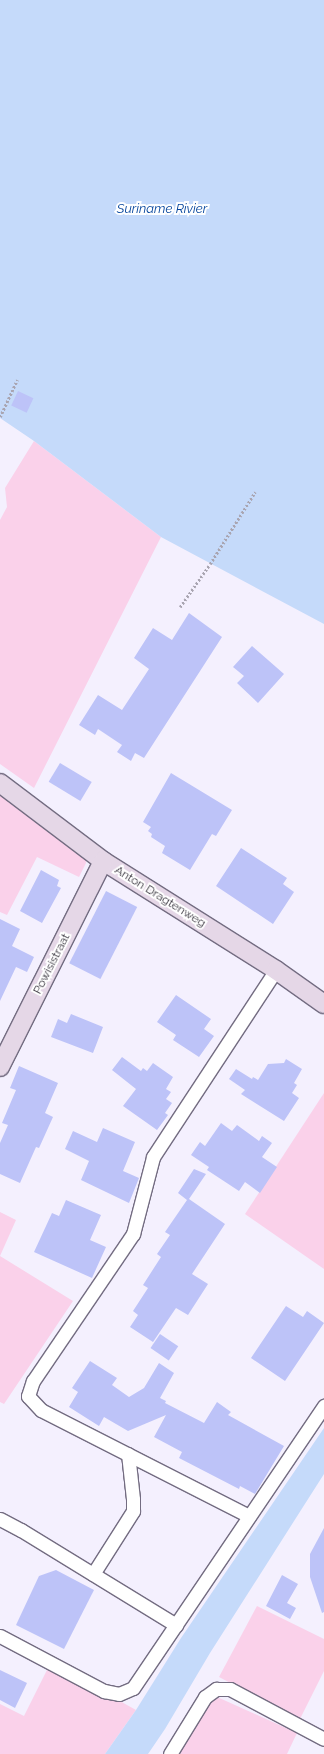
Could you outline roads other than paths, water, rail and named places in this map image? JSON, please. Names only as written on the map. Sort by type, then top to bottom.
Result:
[{"type":"main road","name":"Anton Dragtenweg","points":[[0,783],[103,861],[276,970],[324,1004]]},
{"type":"main road","name":"Powisistraat","points":[[0,1067],[103,861]]},
{"type":"street","points":[[249,1516],[41,1410],[28,1396],[33,1381],[134,1234],[153,1157],[276,970]]},
{"type":"street","points":[[0,1636],[104,1691],[118,1694],[133,1688],[324,1406]]},
{"type":"street","points":[[93,1574],[133,1511],[128,1454]]},
{"type":"street","points":[[0,1519],[22,1530],[176,1624]]},
{"type":"street","points":[[170,1754],[205,1697],[216,1688],[230,1689],[324,1739]]},
{"type":"water","name":"Suriname Rivier","points":[[0,0],[324,0],[324,624],[161,537],[34,441],[0,418]]},
{"type":"water","points":[[324,1428],[324,1474],[210,1653],[165,1729],[148,1754],[105,1754],[136,1710],[181,1638]]}]
